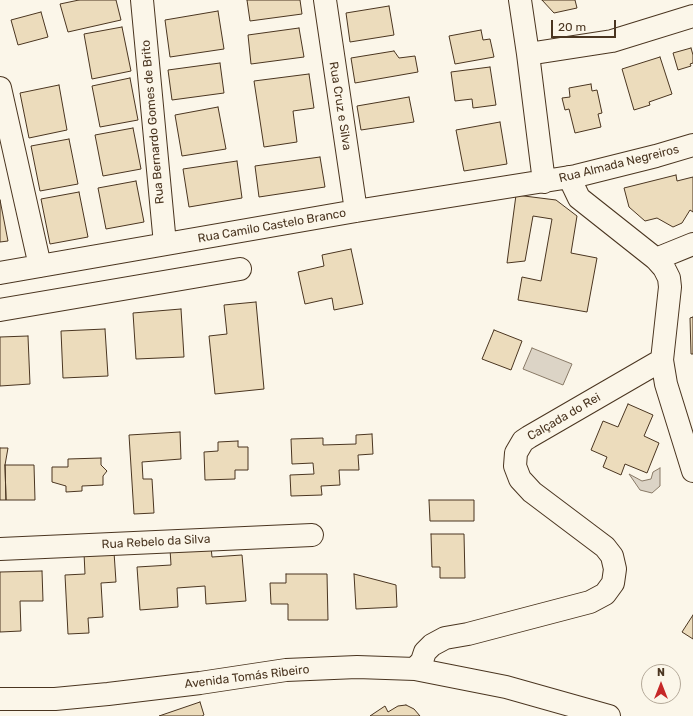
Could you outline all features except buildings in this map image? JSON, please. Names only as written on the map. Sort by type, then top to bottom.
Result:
[{"type":"street","name":"Rua Bernardo Gomes de Brito","points":[[142,0],[165,244]]},
{"type":"street","name":"Rua Cruz e Silva","points":[[325,0],[356,211]]},
{"type":"street","points":[[520,0],[544,182]]},
{"type":"street","points":[[528,54],[612,41],[693,16]]},
{"type":"street","points":[[0,88],[40,266]]},
{"type":"street","name":"Rua Almada Negreiros","points":[[544,182],[656,156],[693,145]]},
{"type":"street","points":[[569,177],[579,198],[656,259],[670,278],[662,360],[666,384],[693,472]]},
{"type":"street","name":"Rua Camilo Castelo Branco","points":[[0,274],[356,211],[544,182]]},
{"type":"street","points":[[656,259],[693,244]]},
{"type":"street","points":[[0,310],[240,269]]},
{"type":"street","name":"Calçada do Rei","points":[[415,669],[422,661],[432,644],[445,638],[468,634],[590,602],[605,594],[613,583],[615,569],[612,556],[605,547],[532,492],[520,479],[516,466],[516,453],[523,441],[529,437],[662,360]]},
{"type":"street","points":[[670,398],[693,422]]},
{"type":"street","name":"Rua Rebelo da Silva","points":[[0,549],[312,535]]},
{"type":"street","name":"Avenida Tomás Ribeiro","points":[[0,698],[55,698],[108,694],[200,683],[286,670],[357,667],[415,669],[506,687],[609,716]]},
{"type":"shaded area","points":[[532,348],[572,364],[563,385],[523,369]]},
{"type":"shaded area","points":[[660,468],[660,486],[652,493],[640,490],[629,474],[642,481],[651,479],[653,472]]}]
